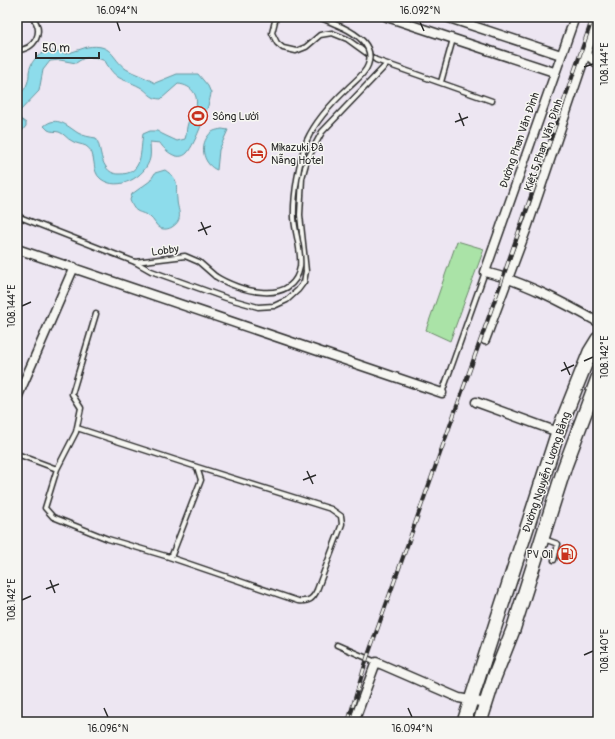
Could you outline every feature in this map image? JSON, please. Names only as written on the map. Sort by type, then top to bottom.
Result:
[{"type":"highway","name":"Đường Nguyễn Lương Bằng","points":[[464,722],[558,432],[590,352],[598,339]]},
{"type":"highway","name":"Đường Nguyễn Lương Bằng","points":[[480,722],[513,630],[542,538],[598,378]]},
{"type":"street","points":[[386,17],[554,72]]},
{"type":"street","points":[[446,17],[561,55]]},
{"type":"street","name":"Đường Phan Văn Đình","points":[[485,272],[554,72],[575,17]]},
{"type":"street","name":"Kiệt 5 Phan Văn Đình","points":[[485,340],[508,279],[598,18]]},
{"type":"street","points":[[585,53],[598,64]]},
{"type":"street","points":[[17,249],[74,267],[442,393]]},
{"type":"street","points":[[17,398],[74,267]]},
{"type":"street","points":[[485,272],[508,279],[560,302],[598,322]]},
{"type":"street","points":[[476,402],[558,432]]},
{"type":"street","points":[[354,722],[376,662],[459,698],[486,703]]},
{"type":"lane","points":[[17,50],[28,49],[36,41],[38,29],[32,17]]},
{"type":"lane","points":[[276,17],[272,33],[277,43],[283,48],[296,51],[306,47],[320,34],[332,33],[348,40],[376,60],[492,101]]},
{"type":"lane","name":"Lobby","points":[[135,262],[184,256],[199,262],[215,276],[234,286],[268,292],[282,290],[296,276],[300,267],[300,258],[294,218],[295,201],[307,141],[316,124],[368,67],[370,58],[367,47],[362,39],[342,27],[319,17]]},
{"type":"lane","points":[[441,82],[453,39]]},
{"type":"lane","points":[[17,216],[135,262],[151,271],[226,298],[258,307],[274,306],[287,300],[304,282],[306,271],[300,216],[302,178],[307,160],[322,132],[387,64]]},
{"type":"lane","points":[[442,393],[485,272]]},
{"type":"lane","points":[[77,428],[331,509],[341,516],[342,524],[317,590],[312,599],[308,601],[298,601],[169,557],[108,539],[53,517],[46,508],[57,468],[77,428],[81,408],[72,394],[96,314]]},
{"type":"lane","points":[[17,454],[57,468]]},
{"type":"lane","points":[[169,557],[175,549],[201,480],[197,467]]},
{"type":"lane","points":[[542,538],[558,544],[554,560]]},
{"type":"lane","points":[[337,645],[376,662]]},
{"type":"path","points":[[593,722],[598,714]]},
{"type":"green space","points":[[457,241],[484,249],[450,341],[426,330]]},
{"type":"water","name":"Sông Lười","points":[[96,46],[107,49],[111,52],[126,69],[155,83],[177,74],[198,74],[208,86],[211,93],[202,124],[187,153],[176,156],[168,152],[160,143],[150,142],[150,158],[143,171],[130,180],[115,184],[108,183],[98,176],[90,149],[86,146],[75,143],[61,133],[49,131],[44,126],[53,121],[58,122],[80,134],[96,138],[107,169],[115,174],[127,173],[137,166],[141,154],[143,134],[150,131],[157,131],[177,141],[185,139],[187,125],[194,112],[197,102],[192,90],[178,84],[161,99],[157,99],[140,87],[116,76],[105,61],[101,59],[90,57],[76,63],[60,60],[50,61],[43,70],[39,91],[17,114],[17,96],[25,88],[31,65],[38,56],[43,53],[54,51],[66,54],[87,47]]},
{"type":"water","points":[[17,114],[19,118],[26,123],[26,126],[22,131],[17,130]]},
{"type":"water","points":[[216,130],[228,130],[219,150],[217,170],[213,168],[206,160],[203,150],[205,140],[208,136]]},
{"type":"water","points":[[165,170],[173,177],[177,186],[179,218],[176,224],[171,228],[162,229],[150,217],[138,212],[130,200],[132,194],[150,181],[155,173]]},
{"type":"railway","points":[[348,722],[367,658],[503,277],[593,17]]},
{"type":"place","name":"Sông Lười","points":[[198,116]]},
{"type":"place","name":"Mikazuki Đà Nẵng Hotel","points":[[257,153]]},
{"type":"place","name":"PV Oil","points":[[567,554]]}]
